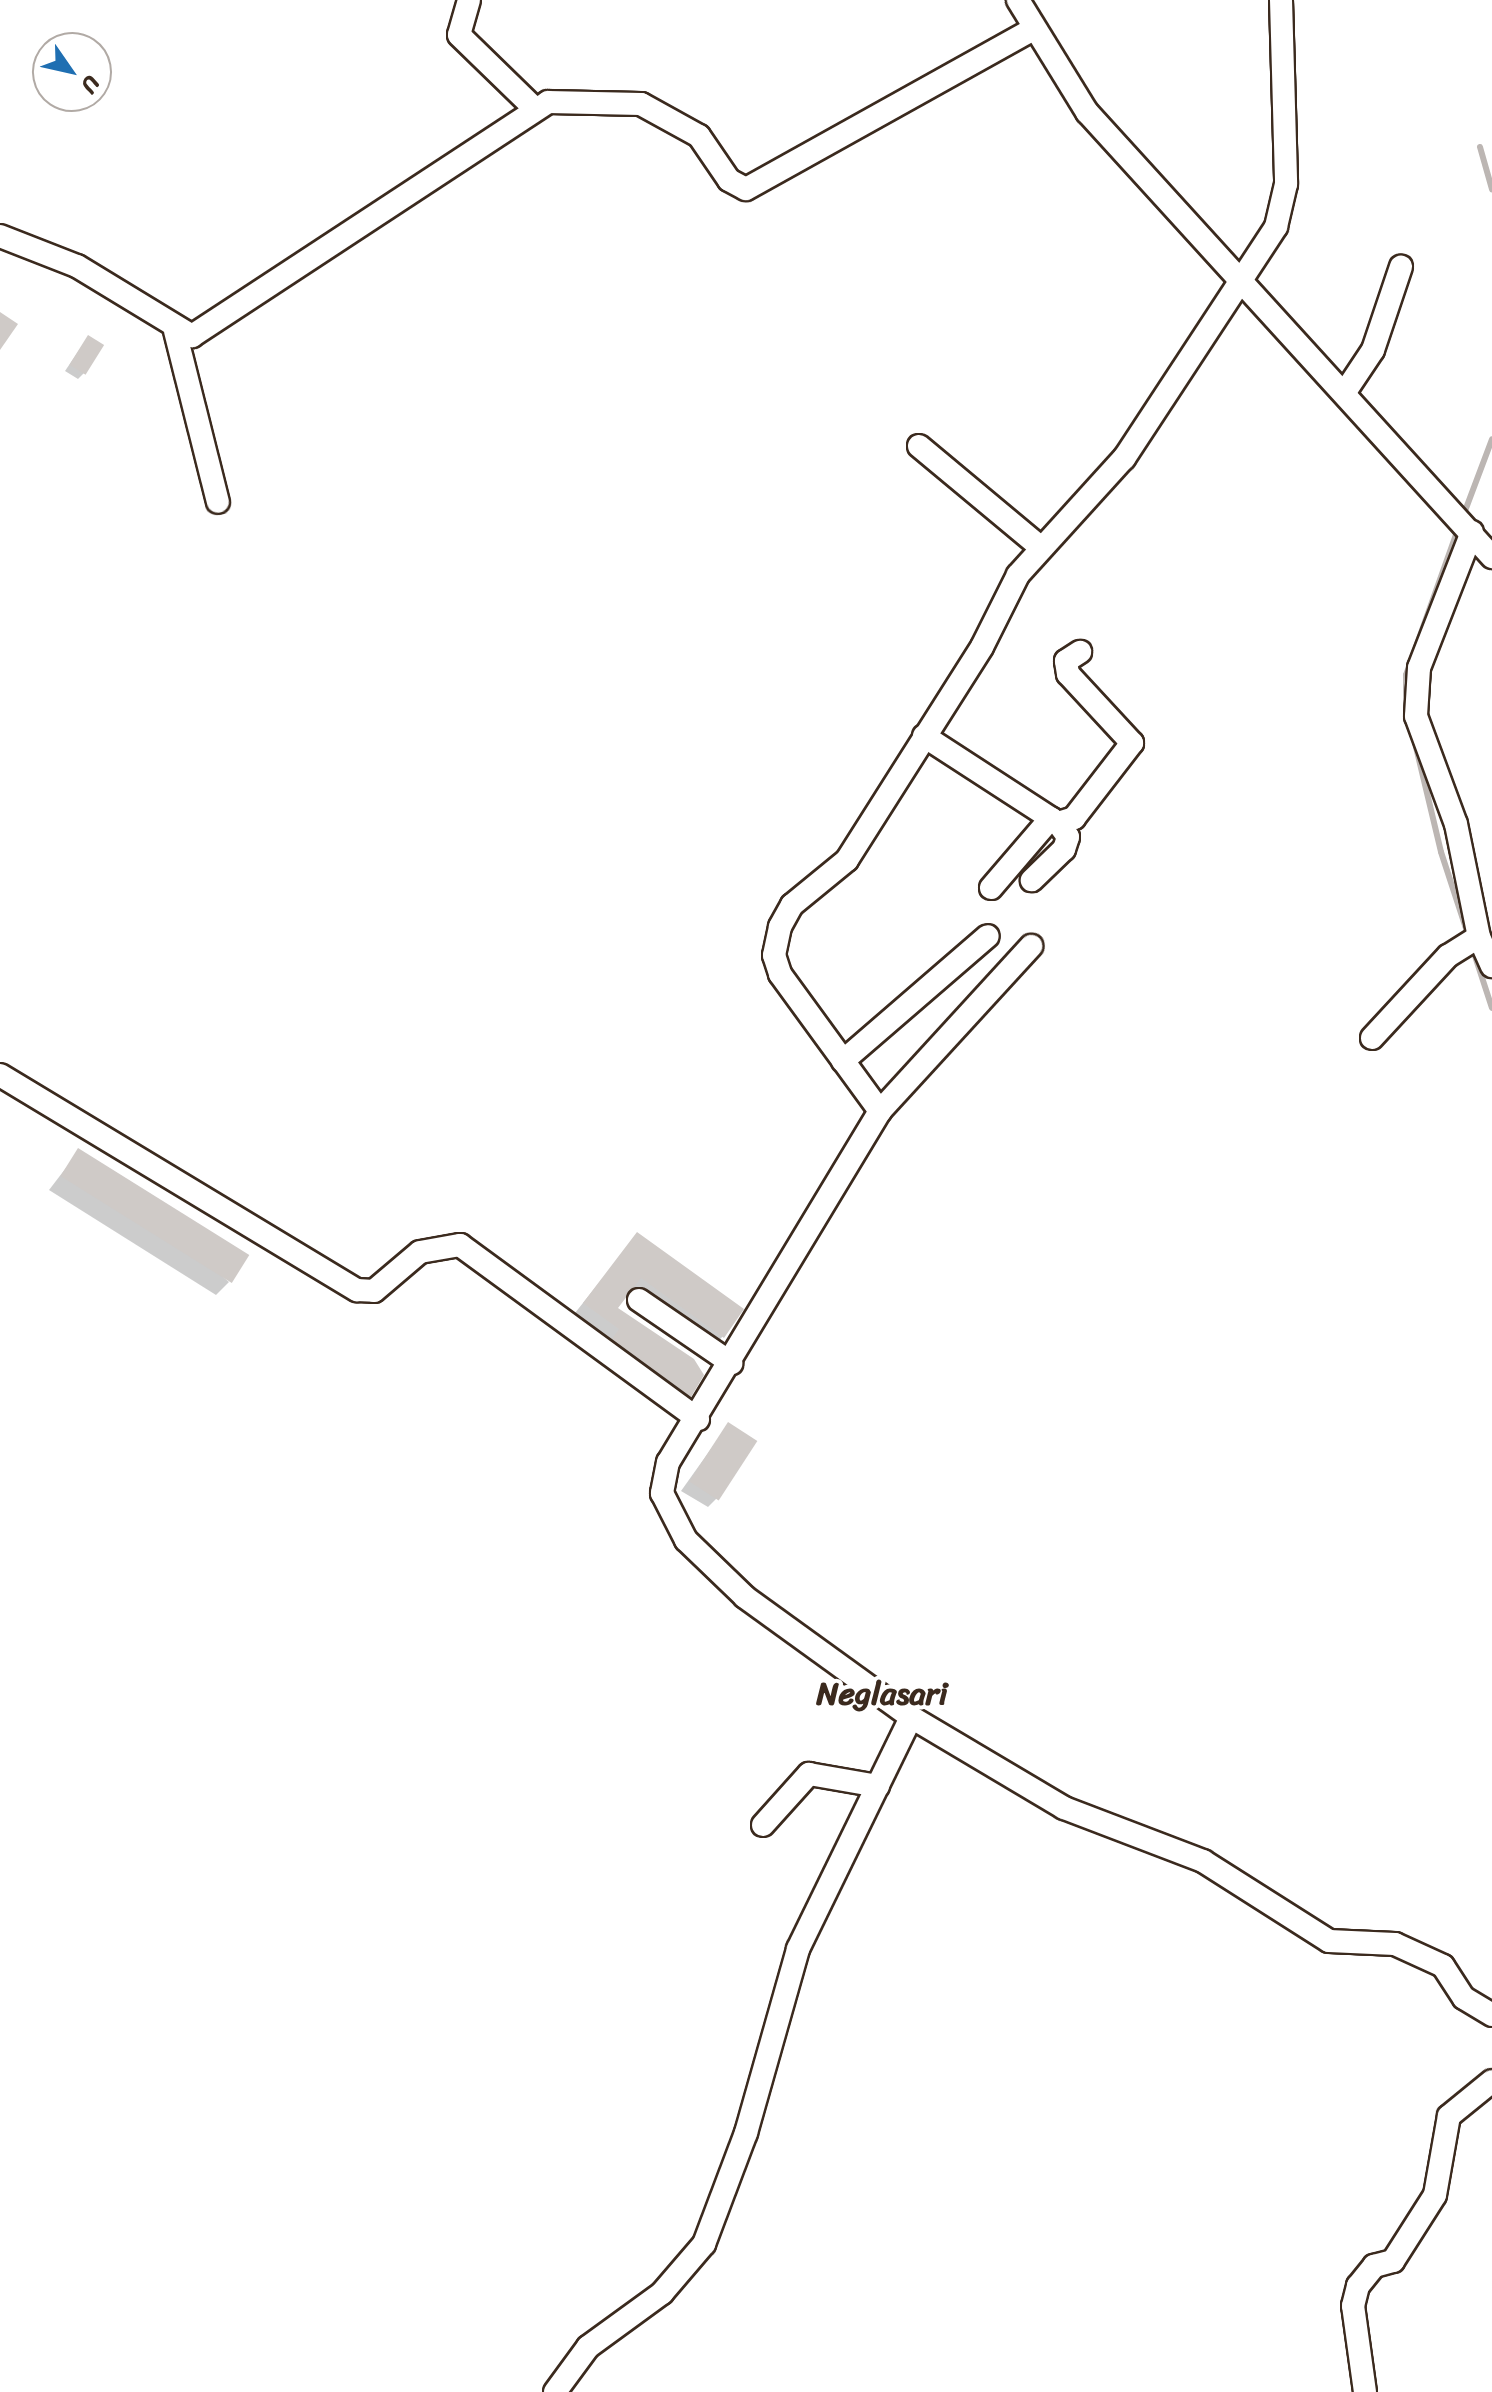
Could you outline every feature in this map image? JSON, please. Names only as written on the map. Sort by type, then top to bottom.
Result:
[{"type":"street","points":[[469,0],[459,35],[535,109]]},
{"type":"street","points":[[1018,0],[1033,29],[1087,112],[1492,557]]},
{"type":"street","points":[[880,1111],[780,974],[776,938],[792,905],[842,867],[1039,546],[1124,458],[1268,241],[1285,198],[1281,0]]},
{"type":"street","points":[[0,236],[77,266],[175,331],[198,334],[535,109],[564,98],[641,104],[699,136],[729,180],[746,189],[1033,29]]},
{"type":"street","points":[[1345,392],[1373,350],[1401,267]]},
{"type":"street","points":[[175,331],[218,502]]},
{"type":"street","points":[[919,446],[1039,546]]},
{"type":"street","points":[[1471,531],[1415,697],[1423,748],[1456,824],[1469,942],[1492,966]]},
{"type":"street","points":[[991,888],[1054,821],[1074,818],[1132,743],[1068,674],[1066,661],[1080,652]]},
{"type":"street","points":[[924,736],[1054,821],[1068,837],[1064,849],[1032,880]]},
{"type":"street","points":[[843,1061],[988,936]]},
{"type":"street","points":[[1372,1038],[1469,942]]},
{"type":"street","points":[[1031,946],[880,1111],[662,1480],[675,1525],[745,1597],[911,1717],[1064,1808],[1203,1861],[1329,1941],[1395,1944],[1443,1966],[1464,1998],[1492,2015]]},
{"type":"street","points":[[0,1075],[357,1290],[374,1291],[420,1252],[460,1245],[698,1419]]},
{"type":"street","points":[[639,1300],[731,1363]]},
{"type":"street","points":[[555,2392],[588,2347],[662,2293],[704,2244],[746,2133],[798,1949],[911,1717]]},
{"type":"street","points":[[763,1825],[809,1774],[878,1786]]},
{"type":"street","points":[[1365,2392],[1353,2306],[1358,2286],[1374,2266],[1393,2261],[1435,2195],[1449,2116],[1492,2081]]},
{"type":"building","points":[[0,312],[18,324],[0,350]]},
{"type":"building","points":[[88,335],[104,345],[86,375],[69,365]]},
{"type":"building","points":[[78,1148],[249,1255],[232,1283],[61,1176]]},
{"type":"building","points":[[637,1232],[744,1309],[724,1338],[641,1278],[618,1308],[694,1359],[704,1375],[691,1397],[612,1339],[619,1329],[583,1303]]},
{"type":"building","points":[[728,1422],[757,1441],[719,1501],[689,1482]]},
{"type":"waterway","points":[[1480,147],[1492,189]]},
{"type":"waterway","points":[[1462,519],[1492,439]]},
{"type":"waterway","points":[[1458,529],[1406,675],[1406,705],[1441,852],[1492,1008]]},
{"type":"district","name":"Neglasari","points":[[882,1694]]}]
